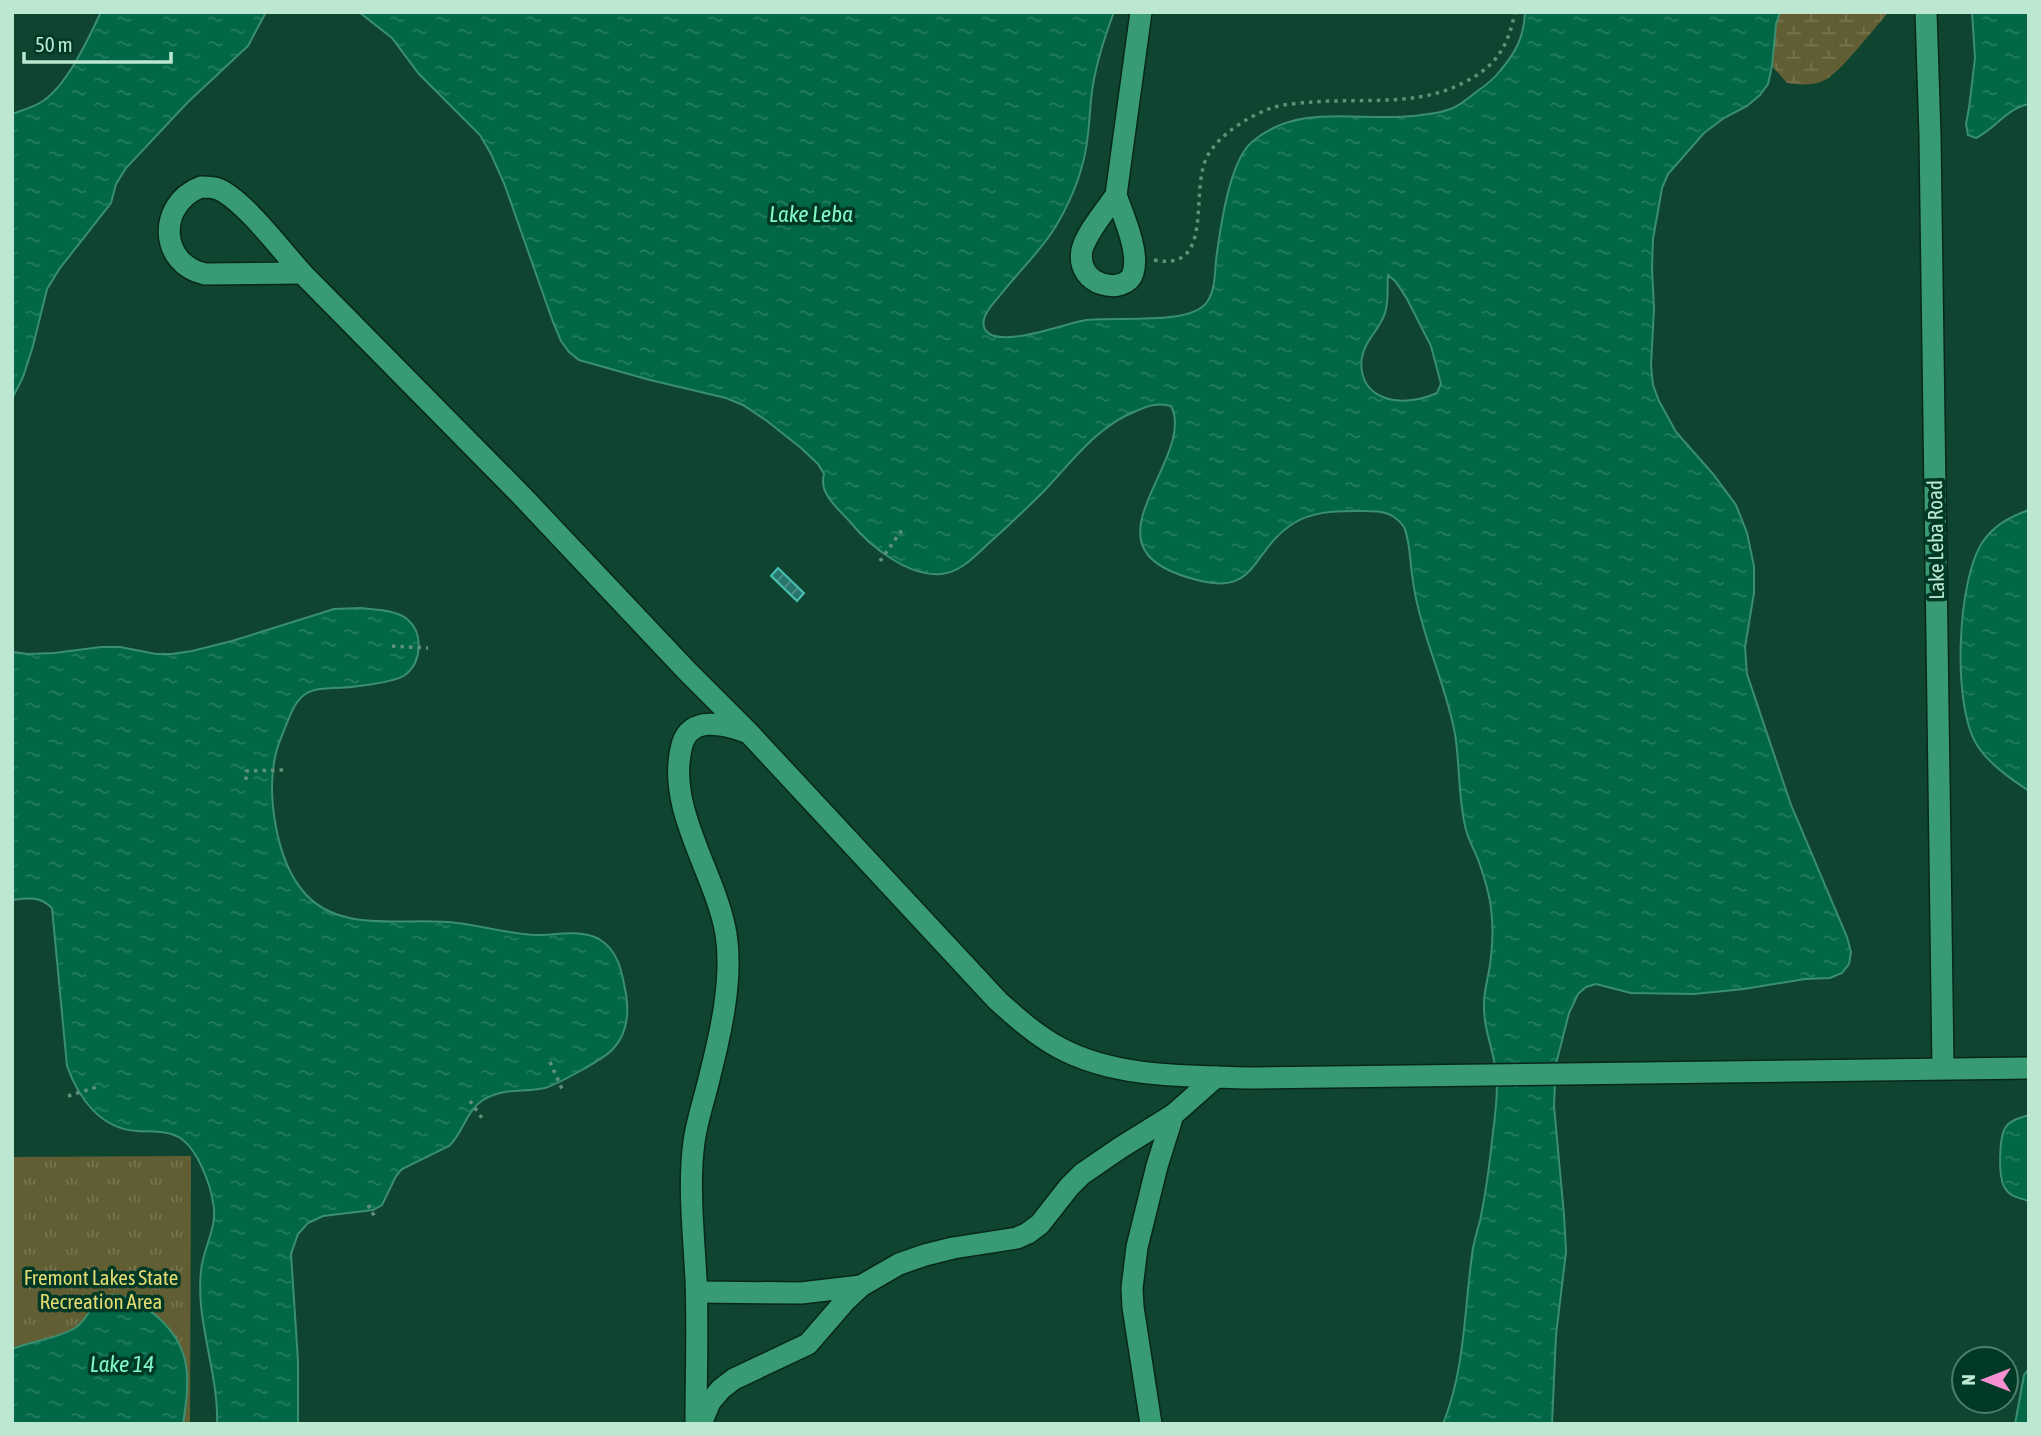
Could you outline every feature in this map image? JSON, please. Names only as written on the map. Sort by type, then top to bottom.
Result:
[{"type":"street","points":[[1116,195],[1083,248],[1082,263],[1088,277],[1097,283],[1114,285],[1126,282],[1133,275],[1134,256],[1116,195],[1141,12]]},
{"type":"street","name":"Lake Leba Road","points":[[1926,12],[1943,1068]]},
{"type":"street","points":[[302,273],[193,272],[177,257],[172,246],[170,218],[175,207],[183,197],[201,187],[219,189],[233,197],[302,273],[521,495],[748,732],[983,985],[1033,1031],[1077,1056],[1110,1067],[1149,1072],[1216,1077],[1291,1078],[2029,1068]]},
{"type":"street","points":[[698,1424],[692,1177],[694,1142],[711,1074],[729,977],[726,933],[719,906],[693,838],[683,800],[679,769],[685,738],[698,726],[727,725],[748,732]]},
{"type":"street","points":[[698,1424],[715,1394],[734,1379],[808,1344],[861,1286],[899,1264],[953,1248],[1017,1238],[1028,1233],[1041,1224],[1082,1174],[1173,1115],[1216,1077]]},
{"type":"street","points":[[1151,1424],[1135,1329],[1134,1269],[1144,1211],[1173,1115]]},
{"type":"street","points":[[696,1292],[801,1293],[861,1286]]},
{"type":"path","points":[[1134,256],[1173,262],[1189,253],[1198,218],[1200,183],[1208,156],[1218,142],[1238,126],[1275,107],[1342,100],[1414,99],[1457,87],[1496,60],[1511,30],[1515,12]]},
{"type":"path","points":[[880,561],[902,530]]},
{"type":"path","points":[[392,646],[428,648]]},
{"type":"path","points":[[246,780],[246,771],[283,770]]},
{"type":"path","points":[[550,1062],[562,1089]]},
{"type":"path","points":[[68,1096],[97,1087]]},
{"type":"path","points":[[470,1101],[482,1118]]},
{"type":"path","points":[[368,1205],[376,1219]]},
{"type":"green space","points":[[1780,12],[1889,12],[1832,75],[1820,82],[1802,85],[1787,83],[1772,66],[1776,24]]},
{"type":"green space","name":"Fremont Lakes State Recreation Area","points":[[191,1156],[190,1424],[12,1424],[12,1157]]},
{"type":"water","points":[[101,12],[266,12],[248,46],[188,102],[126,168],[116,184],[111,203],[60,268],[47,289],[33,346],[23,377],[12,399],[12,114],[43,101],[61,84]]},
{"type":"water","name":"Lake Leba","points":[[359,12],[1114,12],[1097,66],[1086,146],[1072,193],[1050,235],[990,307],[984,318],[986,331],[994,336],[1005,337],[1086,320],[1151,319],[1198,310],[1210,298],[1227,197],[1237,164],[1252,142],[1271,129],[1312,117],[1400,117],[1453,108],[1489,83],[1506,64],[1521,37],[1525,12],[1780,12],[1768,84],[1747,106],[1704,133],[1668,174],[1662,188],[1653,239],[1654,309],[1651,366],[1653,385],[1659,401],[1676,432],[1736,505],[1747,533],[1754,566],[1754,593],[1745,647],[1747,674],[1791,805],[1851,952],[1849,964],[1842,973],[1830,978],[1694,994],[1631,993],[1596,984],[1586,987],[1578,994],[1569,1013],[1556,1064],[1554,1106],[1566,1252],[1556,1335],[1552,1424],[1443,1424],[1451,1402],[1460,1359],[1473,1248],[1486,1188],[1496,1108],[1495,1063],[1484,1015],[1492,926],[1486,885],[1463,818],[1452,720],[1419,610],[1408,538],[1402,524],[1394,517],[1380,512],[1323,513],[1308,516],[1279,534],[1251,569],[1241,578],[1229,583],[1212,583],[1168,570],[1148,555],[1141,539],[1141,522],[1172,442],[1175,423],[1171,406],[1157,405],[1122,418],[1109,426],[1086,446],[1044,491],[961,567],[948,573],[928,574],[903,565],[868,541],[836,507],[824,488],[824,474],[818,464],[767,421],[743,405],[726,398],[579,360],[569,352],[553,322],[504,183],[491,154],[480,135],[419,74],[392,38]],"holes":[[[1388,275],[1396,282],[1431,346],[1441,384],[1437,393],[1424,398],[1396,400],[1383,397],[1369,387],[1362,374],[1364,350],[1385,313]]]},
{"type":"water","points":[[1972,12],[2029,12],[2029,104],[2014,110],[1976,138],[1968,135],[1966,124],[1975,58]]},
{"type":"water","points":[[2029,510],[2029,791],[1994,765],[1977,745],[1969,727],[1964,702],[1961,644],[1967,586],[1982,543],[2002,523]]},
{"type":"water","points":[[361,608],[392,612],[407,619],[416,632],[418,655],[411,669],[399,678],[313,690],[303,696],[293,708],[277,750],[272,787],[280,843],[293,877],[317,904],[334,914],[354,919],[437,921],[536,935],[576,933],[599,939],[611,950],[621,971],[627,1001],[626,1023],[613,1049],[570,1077],[545,1088],[498,1093],[483,1100],[472,1110],[449,1146],[402,1169],[382,1205],[373,1210],[323,1216],[308,1223],[298,1234],[291,1254],[298,1361],[298,1424],[217,1424],[217,1404],[203,1323],[200,1283],[214,1218],[206,1177],[194,1152],[183,1140],[161,1132],[124,1129],[101,1118],[84,1100],[67,1066],[52,908],[29,898],[12,900],[12,652],[54,653],[120,647],[156,654],[172,654],[232,641],[334,609]]},
{"type":"water","points":[[2029,1115],[2029,1201],[2007,1191],[2001,1176],[2000,1158],[2001,1141],[2007,1125]]},
{"type":"water","name":"Lake 14","points":[[116,1295],[145,1307],[167,1326],[176,1338],[186,1364],[187,1392],[183,1424],[12,1424],[12,1349],[68,1332],[81,1323],[101,1299]]},
{"type":"water","points":[[2029,1369],[2029,1424],[2015,1424],[2017,1415],[2020,1415],[2024,1375]]},
{"type":"building","points":[[778,568],[804,593],[797,601],[771,576]]}]
